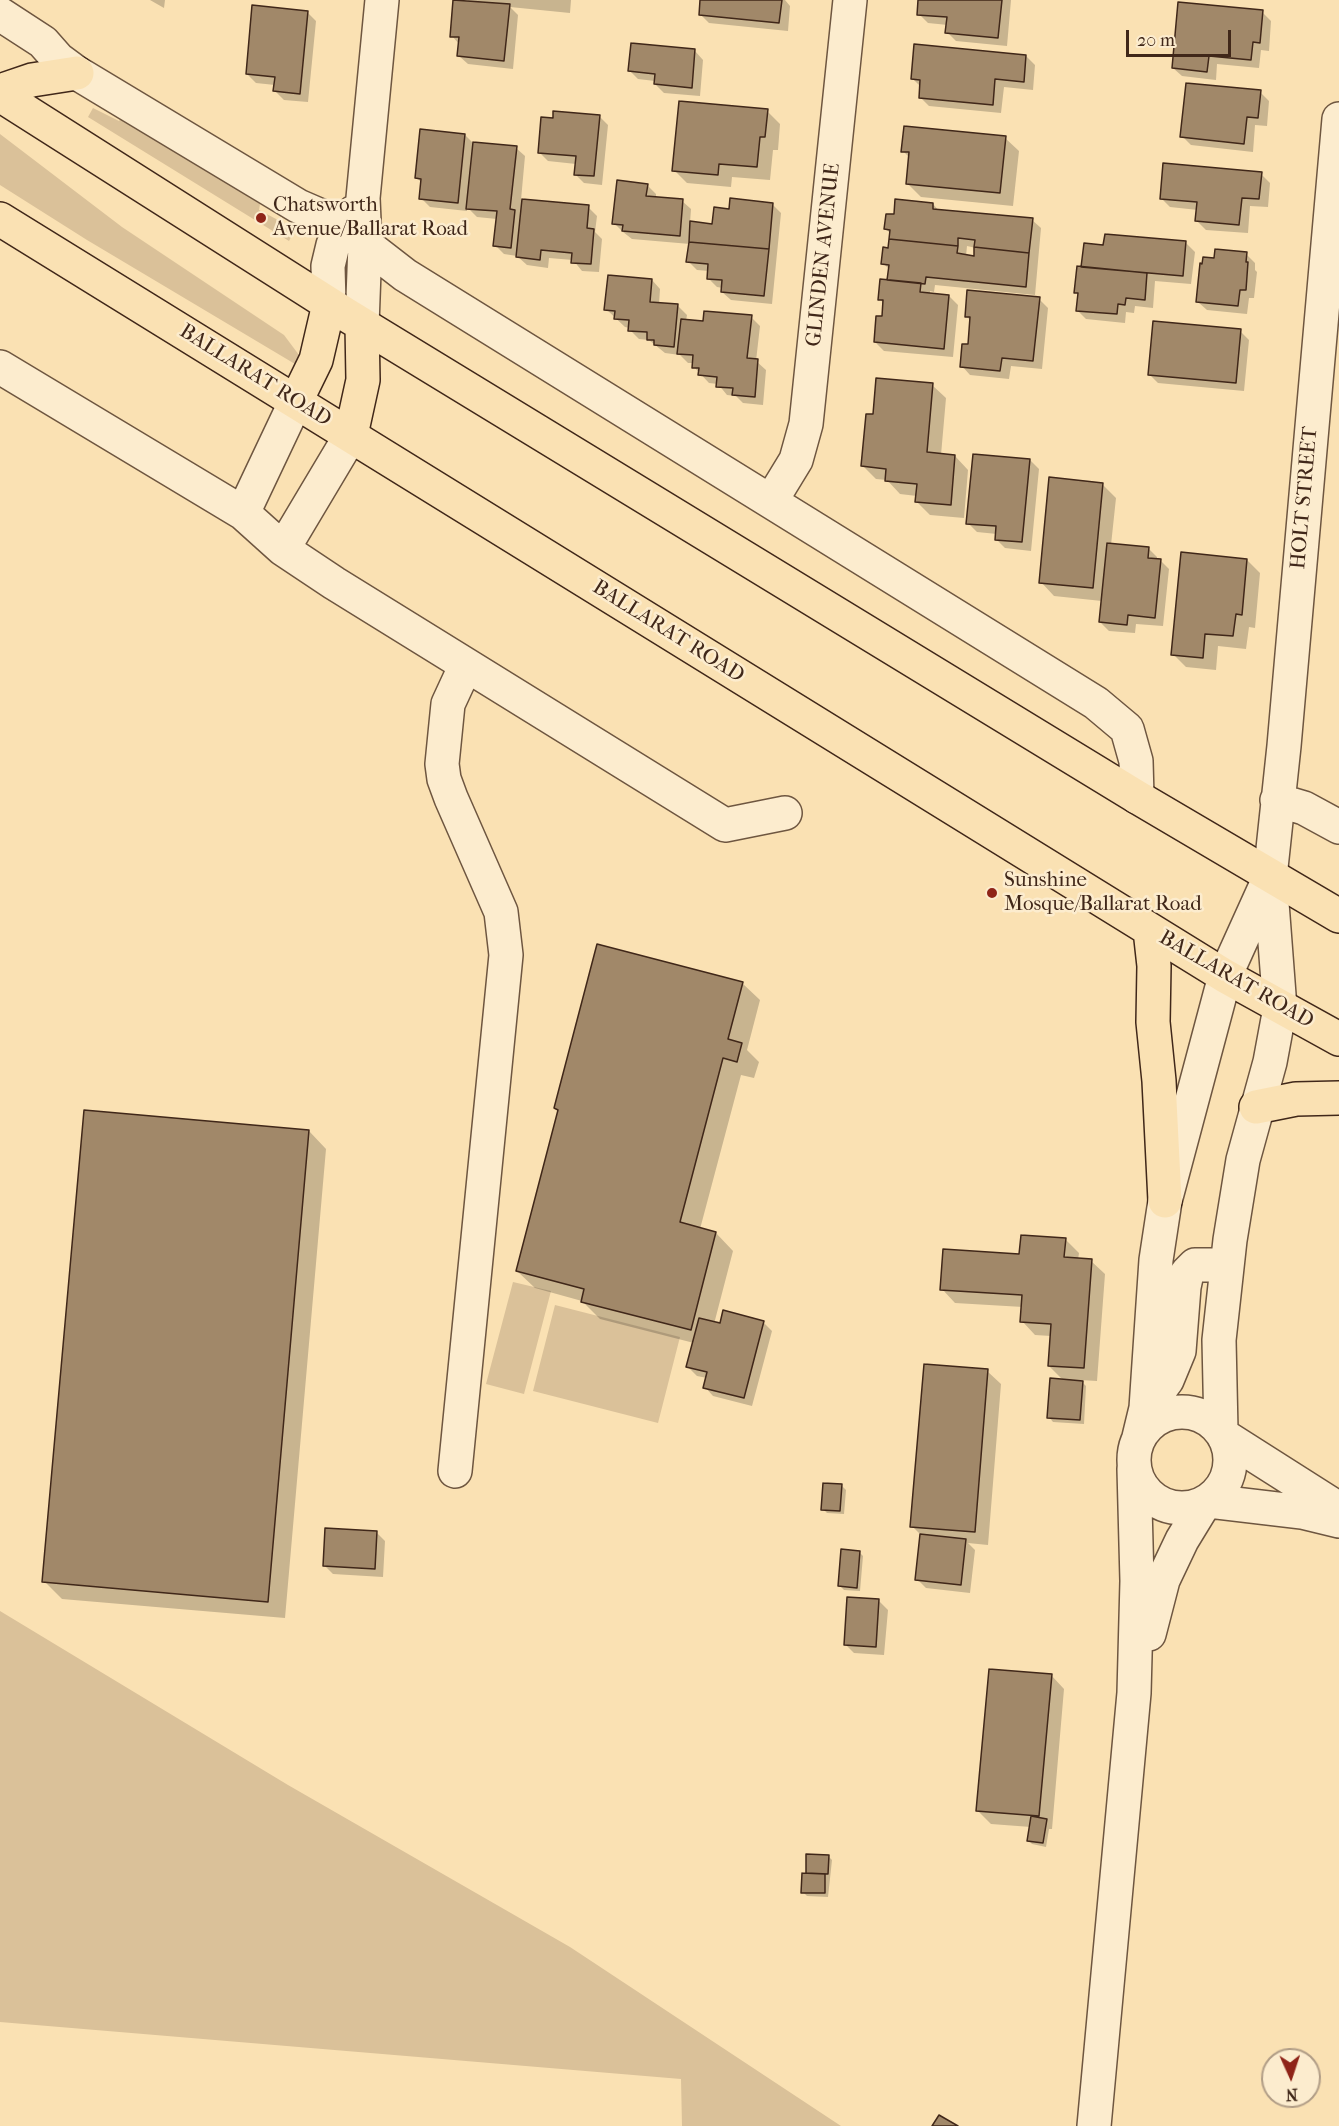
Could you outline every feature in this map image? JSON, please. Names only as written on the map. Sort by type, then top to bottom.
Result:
[{"type":"highway","points":[[0,93],[32,80],[76,73]]},
{"type":"highway","points":[[0,93],[362,325],[1137,797],[1339,916]]},
{"type":"highway","name":"BALLARAT ROAD","points":[[0,219],[1225,976],[1339,1040]]},
{"type":"highway","points":[[296,400],[316,360],[329,304]]},
{"type":"highway","points":[[351,435],[363,380],[362,325]]},
{"type":"highway","points":[[1150,930],[1154,966],[1153,1022],[1159,1082],[1165,1201]]},
{"type":"highway","points":[[1256,1107],[1296,1099],[1339,1098]]},
{"type":"street","points":[[362,325],[354,236],[363,198],[382,0]]},
{"type":"street","name":"GLINDEN AVENUE","points":[[771,501],[796,460],[806,424],[850,0]]},
{"type":"street","points":[[0,15],[43,42],[58,59],[76,73],[298,207],[311,210],[354,236],[405,275],[1096,703],[1127,729],[1136,761],[1137,797]]},
{"type":"street","name":"HOLT STREET","points":[[1270,877],[1284,746],[1339,119]]},
{"type":"street","points":[[329,304],[327,266],[333,245],[354,236]]},
{"type":"street","points":[[0,367],[243,513],[283,549],[725,825],[785,813]]},
{"type":"street","points":[[243,513],[296,400]]},
{"type":"street","points":[[283,549],[351,435]]},
{"type":"street","points":[[455,1471],[506,955],[501,912],[444,779],[442,764],[448,704],[466,665]]},
{"type":"street","points":[[1277,800],[1304,808],[1339,827]]},
{"type":"street","points":[[1094,2126],[1134,1693],[1137,1581],[1134,1453],[1143,1422],[1156,1260],[1165,1201],[1225,976],[1270,877]]},
{"type":"street","points":[[1134,1469],[1139,1484],[1149,1497],[1163,1506],[1179,1509],[1195,1508],[1207,1502],[1221,1490],[1228,1476],[1231,1460],[1229,1445],[1223,1433],[1219,1340],[1227,1265],[1243,1160],[1270,1062],[1280,1008],[1270,877]]},
{"type":"street","points":[[1143,1422],[1167,1380],[1179,1351],[1187,1273],[1195,1265],[1227,1265]]},
{"type":"street","points":[[1143,1422],[1149,1424],[1162,1416],[1178,1412],[1195,1413],[1209,1420],[1223,1433],[1339,1509]]},
{"type":"street","points":[[1207,1502],[1302,1512],[1339,1521]]},
{"type":"street","points":[[1134,1693],[1163,1580],[1182,1540],[1207,1502]]},
{"type":"shaded area","points":[[93,108],[119,121],[122,117],[260,204],[259,210],[295,229],[289,241],[88,117]]},
{"type":"shaded area","points":[[0,134],[122,227],[284,335],[299,355],[295,364],[87,240],[0,185]]},
{"type":"shaded area","points":[[513,1282],[551,1291],[524,1394],[486,1384]]},
{"type":"shaded area","points":[[555,1305],[680,1337],[658,1423],[533,1391]]},
{"type":"shaded area","points":[[0,1611],[288,1785],[570,1947],[841,2126],[682,2126],[681,2079],[0,2022]]},
{"type":"building","points":[[453,0],[510,4],[504,61],[457,56],[459,37],[450,37]]},
{"type":"building","points":[[700,0],[782,0],[779,23],[699,15]]},
{"type":"building","points":[[918,0],[1002,0],[998,38],[945,33],[947,17],[917,15]]},
{"type":"building","points":[[1178,2],[1263,10],[1260,43],[1253,42],[1251,60],[1209,56],[1207,72],[1172,68]]},
{"type":"building","points":[[252,5],[308,11],[300,94],[273,91],[275,77],[246,74]]},
{"type":"building","points":[[631,43],[695,49],[692,88],[654,84],[655,74],[628,71]]},
{"type":"building","points":[[914,44],[1026,55],[1024,82],[995,79],[993,105],[919,98],[920,80],[911,79]]},
{"type":"building","points":[[1186,83],[1261,90],[1258,118],[1247,117],[1244,144],[1180,137]]},
{"type":"building","points":[[679,101],[768,109],[765,137],[760,137],[757,167],[719,164],[718,175],[672,171]]},
{"type":"building","points":[[553,111],[600,115],[594,176],[574,175],[576,156],[538,153],[541,117],[553,118]]},
{"type":"building","points":[[904,126],[1006,136],[1000,193],[906,184],[909,152],[901,152]]},
{"type":"building","points":[[420,129],[465,134],[458,203],[419,199],[421,179],[415,178]]},
{"type":"building","points":[[473,142],[517,146],[510,209],[515,210],[511,248],[493,246],[497,211],[466,209]]},
{"type":"building","points":[[1163,163],[1262,172],[1259,199],[1242,198],[1239,225],[1195,221],[1197,202],[1160,199]]},
{"type":"building","points":[[617,180],[648,184],[646,196],[683,199],[680,236],[622,231],[623,225],[612,224]]},
{"type":"building","points":[[730,198],[773,203],[769,249],[689,242],[690,221],[712,224],[714,207],[729,209]]},
{"type":"building","points":[[522,199],[589,205],[587,228],[594,229],[591,264],[571,263],[572,253],[541,250],[540,260],[516,257]]},
{"type":"building","points":[[895,199],[933,203],[933,209],[1033,218],[1029,253],[974,247],[975,240],[958,238],[958,246],[889,239],[890,230],[884,229],[886,214],[894,214]]},
{"type":"building","points":[[1105,234],[1186,241],[1183,276],[1081,267],[1084,243],[1103,245]]},
{"type":"building","points":[[889,239],[958,246],[957,253],[974,256],[974,247],[1029,253],[1026,287],[926,277],[925,284],[887,280],[889,265],[881,264],[883,247],[888,248]]},
{"type":"building","points":[[689,242],[769,249],[764,296],[721,292],[722,280],[707,279],[708,264],[686,262]]},
{"type":"building","points":[[1215,249],[1247,252],[1246,290],[1240,290],[1238,306],[1196,302],[1200,263],[1202,264],[1203,257],[1214,258]]},
{"type":"building","points":[[1077,266],[1147,273],[1145,300],[1126,298],[1125,305],[1118,304],[1117,314],[1076,311],[1078,293],[1074,293]]},
{"type":"building","points":[[608,275],[652,279],[650,302],[678,304],[674,347],[654,345],[654,340],[647,340],[647,332],[628,331],[629,320],[614,319],[615,311],[604,310]]},
{"type":"building","points":[[880,279],[921,283],[920,292],[949,295],[944,349],[874,342],[876,316],[882,316],[883,300],[878,300]]},
{"type":"building","points":[[967,290],[1040,297],[1033,361],[1002,358],[1000,371],[960,367],[962,344],[968,344],[970,317],[965,317]]},
{"type":"building","points":[[704,311],[752,315],[747,358],[758,359],[755,397],[732,395],[733,388],[716,387],[717,377],[698,375],[699,368],[692,368],[693,355],[677,354],[681,319],[703,321]]},
{"type":"building","points":[[1153,321],[1241,329],[1236,383],[1148,375]]},
{"type":"building","points":[[876,378],[933,383],[927,452],[955,455],[951,505],[915,502],[917,484],[885,481],[886,469],[861,466],[866,414],[873,414]]},
{"type":"building","points":[[973,454],[1030,459],[1022,542],[995,540],[996,526],[966,524]]},
{"type":"building","points":[[1049,477],[1103,483],[1093,588],[1039,583]]},
{"type":"building","points":[[1107,543],[1149,547],[1148,558],[1161,559],[1155,618],[1128,615],[1127,625],[1099,622]]},
{"type":"building","points":[[1181,552],[1247,559],[1242,615],[1236,614],[1233,636],[1205,634],[1203,658],[1171,655]]},
{"type":"building","points":[[597,944],[743,982],[728,1039],[742,1043],[737,1062],[723,1058],[680,1222],[716,1232],[691,1330],[581,1302],[584,1289],[516,1271],[558,1110],[554,1108]]},
{"type":"building","points":[[84,1110],[309,1130],[268,1602],[42,1582]]},
{"type":"building","points":[[1021,1235],[1066,1238],[1064,1257],[1092,1259],[1084,1368],[1048,1366],[1051,1324],[1020,1322],[1022,1295],[940,1290],[943,1249],[1019,1254]]},
{"type":"building","points":[[723,1310],[764,1321],[744,1398],[703,1388],[707,1372],[686,1367],[699,1318],[720,1323]]},
{"type":"building","points":[[924,1364],[988,1369],[975,1532],[910,1527]]},
{"type":"building","points":[[1050,1378],[1083,1381],[1080,1420],[1047,1418]]},
{"type":"building","points":[[823,1483],[842,1484],[840,1511],[821,1510]]},
{"type":"building","points":[[325,1528],[377,1531],[375,1569],[323,1566]]},
{"type":"building","points":[[920,1534],[966,1539],[961,1585],[915,1580]]},
{"type":"building","points":[[841,1549],[860,1551],[857,1588],[838,1586]]},
{"type":"building","points":[[847,1597],[879,1599],[876,1647],[844,1645]]},
{"type":"building","points":[[989,1669],[1052,1674],[1039,1816],[976,1811]]},
{"type":"building","points":[[1031,1816],[1047,1819],[1043,1843],[1027,1841]]},
{"type":"building","points":[[806,1854],[829,1855],[828,1874],[806,1873]]},
{"type":"building","points":[[802,1873],[825,1874],[825,1893],[801,1893]]},
{"type":"building","points":[[939,2115],[958,2126],[932,2126]]},
{"type":"place","name":"Chatsworth Avenue/Ballarat Road","points":[[261,218]]},
{"type":"place","name":"Sunshine Mosque/Ballarat Road","points":[[992,893]]}]
